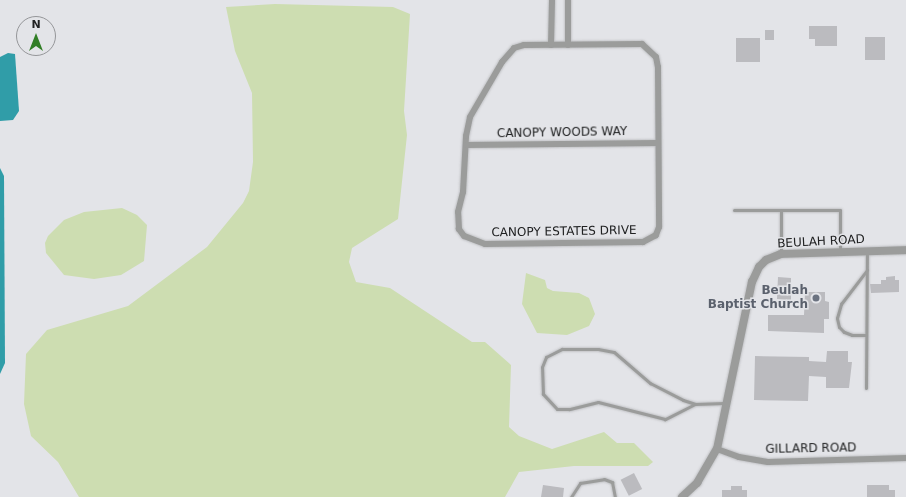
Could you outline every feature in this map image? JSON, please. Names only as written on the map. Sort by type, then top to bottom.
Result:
[{"type":"street","points":[[551,45],[552,0]]},
{"type":"street","points":[[568,0],[568,45]]},
{"type":"street","name":"CANOPY ESTATES DRIVE","points":[[642,44],[651,50],[656,57],[658,67],[659,227],[656,235],[643,242],[485,244],[473,241],[464,236],[458,222],[470,117],[478,100],[514,48],[524,45],[551,45],[642,44]]},
{"type":"street","name":"CANOPY WOODS WAY","points":[[466,145],[658,143]]},
{"type":"street","name":"BEULAH ROAD","points":[[718,449],[752,282],[759,267],[766,260],[781,254],[906,250]]},
{"type":"street","points":[[682,497],[697,483],[718,449]]},
{"type":"street","name":"GILLARD ROAD","points":[[718,449],[739,457],[768,462],[906,458]]},
{"type":"lane","points":[[734,210],[840,210],[840,253]]},
{"type":"lane","points":[[781,210],[781,254]]},
{"type":"lane","points":[[866,388],[867,252]]},
{"type":"lane","points":[[866,335],[852,335],[844,332],[839,327],[837,318],[841,304],[867,270]]},
{"type":"lane","points":[[695,404],[650,384],[614,352],[598,349],[562,349],[546,357],[542,366],[543,394],[557,409],[569,410],[598,402],[665,419],[695,404],[727,403]]},
{"type":"lane","points":[[571,497],[580,483],[604,479],[612,482],[615,497]]},
{"type":"green space","points":[[275,4],[393,7],[410,14],[404,111],[407,135],[398,219],[352,248],[349,262],[356,282],[390,288],[472,342],[485,342],[511,365],[509,427],[519,436],[552,449],[604,432],[617,443],[634,443],[653,462],[648,466],[574,466],[519,472],[505,497],[79,497],[58,462],[31,436],[24,404],[26,354],[47,330],[128,306],[207,247],[243,203],[249,191],[253,162],[252,93],[235,51],[226,7]]},
{"type":"green space","points":[[122,208],[137,215],[147,225],[144,261],[121,275],[94,279],[64,275],[46,253],[45,243],[48,236],[64,220],[84,212]]},
{"type":"green space","points":[[526,273],[545,280],[547,288],[553,291],[579,293],[589,298],[595,314],[589,326],[567,335],[537,333],[522,304]]},
{"type":"water","points":[[8,53],[15,54],[19,111],[13,120],[0,121],[0,57]]},
{"type":"water","points":[[0,168],[4,176],[5,363],[0,374]]},
{"type":"building","points":[[809,26],[837,26],[837,46],[815,46],[815,39],[809,39]]},
{"type":"building","points":[[765,30],[774,30],[774,40],[765,40]]},
{"type":"building","points":[[865,37],[885,37],[885,60],[865,60]]},
{"type":"building","points":[[736,38],[760,38],[760,62],[736,62]]},
{"type":"building","points":[[895,276],[895,280],[899,280],[899,292],[871,293],[870,284],[881,284],[881,280],[886,280],[886,277]]},
{"type":"building","points":[[778,277],[791,278],[791,301],[777,299]]},
{"type":"building","points":[[805,292],[825,292],[825,301],[829,302],[829,319],[824,319],[824,333],[768,331],[768,315],[804,315]]},
{"type":"building","points":[[827,351],[848,351],[848,362],[852,362],[849,388],[826,388],[826,377],[809,376],[808,401],[754,400],[755,356],[809,357],[809,361],[826,362]]},
{"type":"building","points":[[634,473],[642,489],[629,496],[621,480]]},
{"type":"building","points":[[543,485],[564,488],[563,497],[541,497]]},
{"type":"building","points":[[867,485],[889,485],[889,490],[895,490],[895,497],[867,497]]},
{"type":"building","points":[[731,486],[742,486],[742,490],[747,490],[747,497],[722,497],[722,490],[731,490]]},
{"type":"place","name":"Beulah Baptist Church","points":[[816,298]]}]
